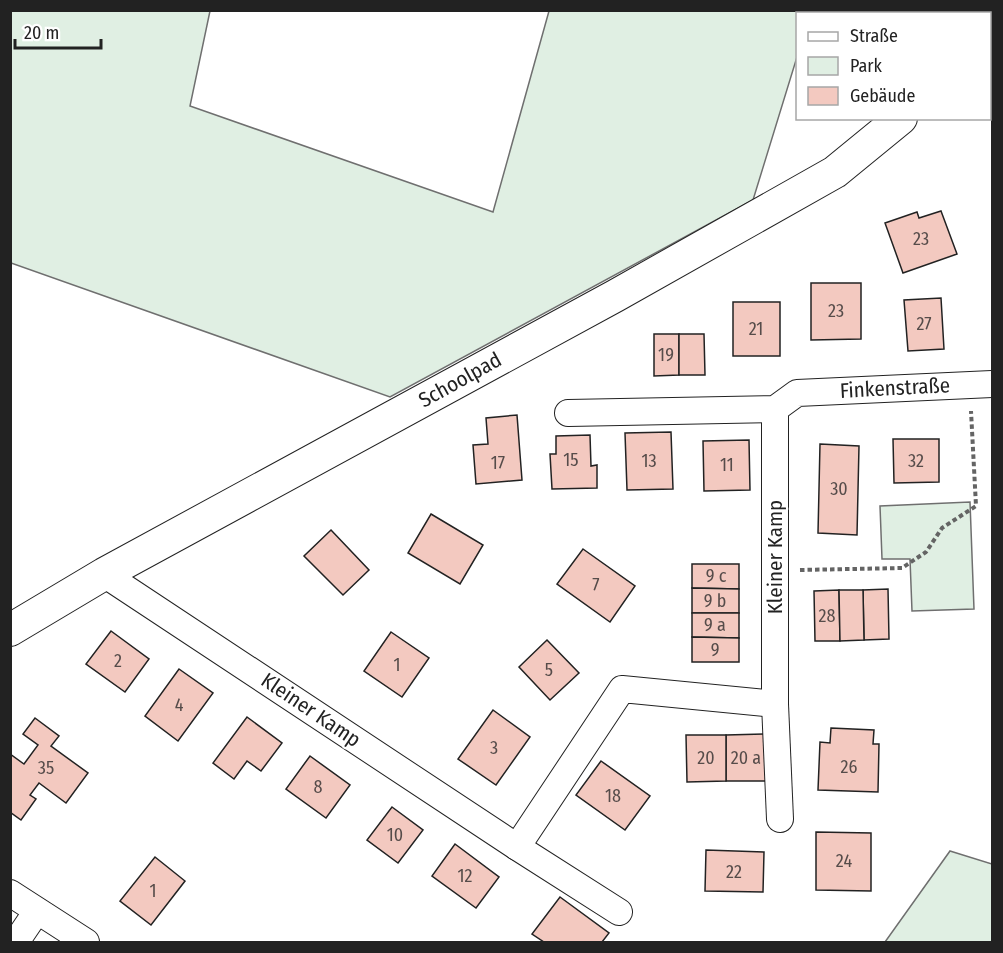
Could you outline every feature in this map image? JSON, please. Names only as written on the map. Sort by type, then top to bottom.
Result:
[{"type":"street","name":"Schoolpad","points":[[10,630],[104,574],[605,301],[835,172],[899,120]]},
{"type":"street","name":"Finkenstraße","points":[[775,409],[797,393],[981,384]]},
{"type":"street","name":"Kleiner Kamp","points":[[775,409],[775,704],[780,819]]},
{"type":"street","points":[[568,413],[775,409]]},
{"type":"street","name":"Kleiner Kamp","points":[[104,574],[619,912]]},
{"type":"street","points":[[517,847],[622,689],[775,704]]},
{"type":"street","points":[[10,893],[86,942]]},
{"type":"street","points":[[16,942],[37,911]]},
{"type":"path","points":[[775,571],[902,568],[926,552],[942,528],[976,506],[981,384]]},
{"type":"green space","points":[[11,11],[210,11],[190,106],[493,212],[549,11],[812,11],[796,12],[796,60],[753,200],[390,397],[11,263]]},
{"type":"green space","points":[[970,502],[974,609],[912,611],[910,559],[882,559],[880,506]]},
{"type":"green space","points":[[950,851],[992,864],[992,942],[885,942]]},
{"type":"building","points":[[941,211],[957,254],[903,273],[885,223],[917,212],[919,218]]},
{"type":"building","points":[[811,283],[861,283],[861,339],[811,340]]},
{"type":"building","points":[[941,298],[944,349],[908,351],[904,300]]},
{"type":"building","points":[[733,302],[780,302],[780,356],[733,356]]},
{"type":"building","points":[[654,334],[679,334],[679,375],[654,376]]},
{"type":"building","points":[[679,334],[704,334],[705,375],[679,375]]},
{"type":"building","points":[[517,415],[522,480],[476,484],[473,445],[488,444],[486,418]]},
{"type":"building","points":[[671,432],[673,489],[627,490],[625,433]]},
{"type":"building","points":[[590,435],[591,466],[597,465],[597,488],[552,489],[550,454],[556,454],[556,436]]},
{"type":"building","points":[[893,439],[939,439],[939,482],[894,483]]},
{"type":"building","points":[[749,440],[750,490],[704,491],[703,441]]},
{"type":"building","points":[[820,444],[859,446],[857,535],[818,533]]},
{"type":"building","points":[[431,514],[483,545],[460,584],[408,553]]},
{"type":"building","points":[[331,530],[369,570],[343,595],[304,556]]},
{"type":"building","points":[[583,549],[635,586],[610,622],[557,584]]},
{"type":"building","points":[[692,564],[739,564],[739,589],[692,588]]},
{"type":"building","points":[[692,588],[739,589],[739,613],[692,613]]},
{"type":"building","points":[[888,589],[889,639],[864,640],[863,590]]},
{"type":"building","points":[[839,590],[840,641],[815,641],[814,591]]},
{"type":"building","points":[[839,590],[863,590],[864,640],[840,641]]},
{"type":"building","points":[[692,613],[739,613],[739,638],[692,637]]},
{"type":"building","points":[[111,631],[149,659],[125,692],[86,664]]},
{"type":"building","points":[[391,632],[429,658],[402,697],[364,671]]},
{"type":"building","points":[[692,637],[739,638],[739,662],[692,662]]},
{"type":"building","points":[[547,640],[579,673],[550,700],[519,667]]},
{"type":"building","points":[[179,669],[213,693],[178,741],[145,716]]},
{"type":"building","points":[[493,710],[530,737],[496,785],[458,759]]},
{"type":"building","points":[[247,717],[282,743],[261,771],[247,761],[234,779],[213,763]]},
{"type":"building","points":[[35,718],[59,736],[51,746],[88,773],[66,803],[39,783],[30,795],[36,799],[21,820],[10,812],[10,754],[24,764],[38,745],[23,734]]},
{"type":"building","points":[[831,728],[874,730],[873,744],[879,744],[878,792],[818,790],[820,742],[830,743]]},
{"type":"building","points":[[765,734],[766,781],[726,781],[726,735]]},
{"type":"building","points":[[686,735],[726,735],[726,781],[687,782]]},
{"type":"building","points":[[310,756],[350,785],[326,818],[286,789]]},
{"type":"building","points":[[601,761],[650,796],[625,830],[576,795]]},
{"type":"building","points":[[392,807],[423,830],[398,863],[367,840]]},
{"type":"building","points":[[816,832],[871,833],[871,891],[816,890]]},
{"type":"building","points":[[455,844],[499,877],[476,908],[432,876]]},
{"type":"building","points":[[706,850],[764,852],[763,892],[705,891]]},
{"type":"building","points":[[155,857],[185,881],[151,925],[120,901]]},
{"type":"building","points":[[560,897],[609,933],[602,942],[544,942],[532,934]]}]
